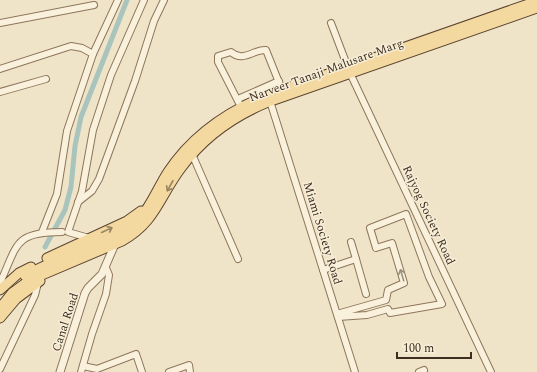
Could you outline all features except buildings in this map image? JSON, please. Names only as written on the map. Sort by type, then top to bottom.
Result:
[{"type":"main road","name":"Narveer Tanaji Malusare Marg","points":[[104,248],[115,244],[135,232],[155,212],[174,178],[192,154],[231,121],[270,101],[349,70],[537,1]]},
{"type":"main road","name":"Narveer Tanaji Malusare Marg","points":[[428,42],[537,8]]},
{"type":"main road","name":"Narveer Tanaji Malusare Marg","points":[[1,304],[19,281],[38,269],[124,232],[135,224],[151,203],[167,174],[180,156],[239,103],[281,85],[349,70]]},
{"type":"main road","points":[[0,290],[19,273],[127,221],[151,203]]},
{"type":"main road","points":[[1,304],[12,293],[30,280],[104,248]]},
{"type":"main road","points":[[0,318],[16,299],[38,282],[96,256],[104,248]]},
{"type":"street","points":[[42,232],[57,194],[67,131],[93,54],[118,0]]},
{"type":"street","points":[[65,232],[82,191],[93,130],[111,75],[144,0]]},
{"type":"street","points":[[78,203],[92,191],[99,179],[135,81],[154,21],[164,0]]},
{"type":"street","points":[[0,23],[94,5]]},
{"type":"street","name":"Rajyog Society Road","points":[[331,23],[349,70],[491,372]]},
{"type":"street","points":[[0,69],[71,46],[82,48],[93,54]]},
{"type":"street","points":[[239,103],[218,62],[218,56],[231,52],[233,54],[246,57],[266,50],[281,85]]},
{"type":"street","points":[[0,92],[46,79]]},
{"type":"street","name":"Miami Society Road","points":[[270,101],[355,372]]},
{"type":"street","points":[[192,154],[238,259]]},
{"type":"street","points":[[406,214],[429,276],[442,304],[390,314],[388,309],[366,315],[338,316],[386,300],[388,290],[404,283],[392,243],[376,248],[370,228],[406,214]]},
{"type":"street","points":[[0,283],[16,247],[28,236],[42,232],[65,232],[89,238]]},
{"type":"street","points":[[351,242],[366,294]]},
{"type":"street","name":"Canal Road","points":[[60,372],[85,293],[102,274],[115,244]]},
{"type":"street","points":[[323,270],[356,260]]},
{"type":"street","points":[[107,265],[109,275],[106,294],[82,369],[98,371],[136,354],[142,372]]},
{"type":"street","points":[[0,369],[35,295],[38,282]]},
{"type":"street","points":[[363,307],[366,315]]},
{"type":"street","points":[[169,372],[189,365],[190,372]]},
{"type":"waterway","points":[[45,247],[65,210],[71,187],[75,146],[81,117],[127,0]]}]
